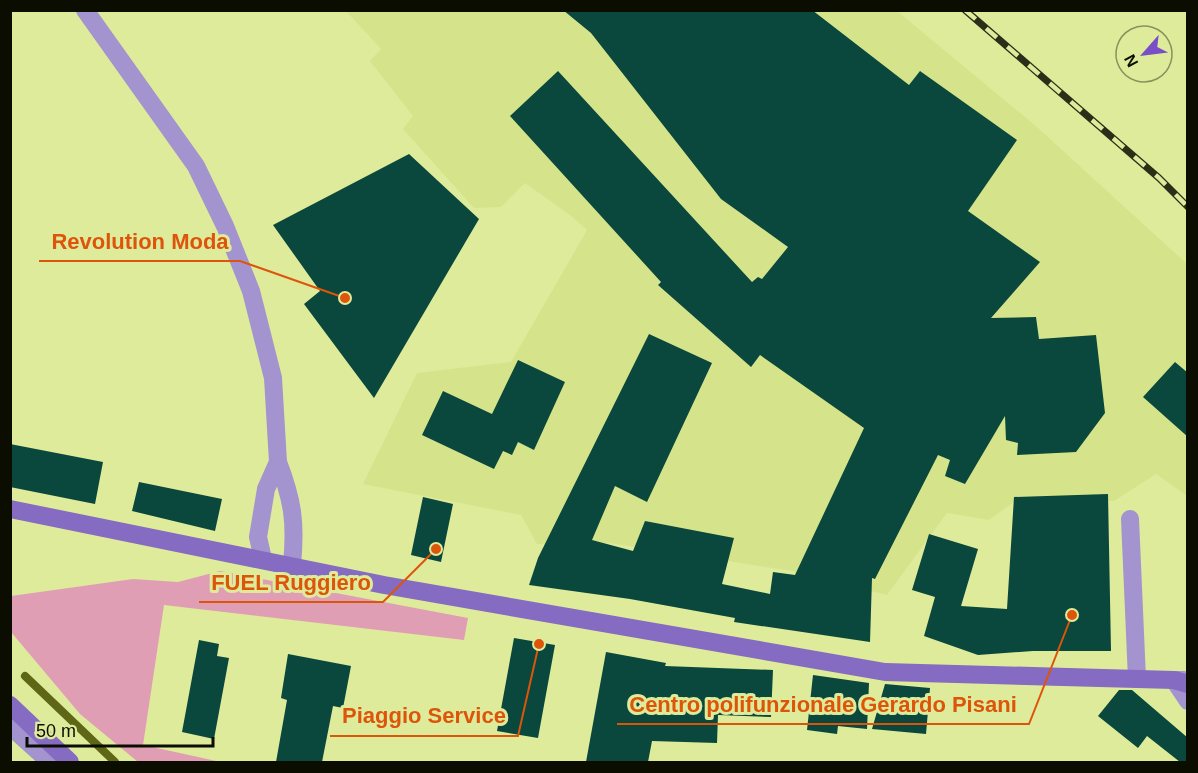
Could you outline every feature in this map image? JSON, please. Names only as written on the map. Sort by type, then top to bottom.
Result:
[{"type":"main road","points":[[14,512],[262,559],[384,585],[885,672],[1183,681]]},
{"type":"main road","points":[[10,705],[70,762]]},
{"type":"street","points":[[85,10],[196,166],[225,226],[250,291],[273,378],[278,462],[292,497],[294,541],[292,566]]},
{"type":"street","points":[[262,559],[258,537],[266,489],[278,462]]},
{"type":"street","points":[[1130,519],[1137,679]]},
{"type":"street","points":[[1183,681],[1188,700]]},
{"type":"street","points":[[10,726],[50,762]]},
{"type":"shaded area","points":[[346,11],[897,11],[1037,127],[1187,264],[1187,496],[1156,474],[1114,501],[1014,502],[989,520],[947,513],[887,595],[792,571],[609,543],[537,544],[521,515],[363,484],[417,373],[511,362],[587,230],[525,183],[501,207],[474,208],[403,129],[413,116],[370,61],[381,49]]},
{"type":"shaded area","points":[[220,571],[468,618],[464,640],[164,605],[143,745],[221,762],[138,762],[80,714],[11,632],[11,596],[133,579],[178,582]]},
{"type":"building","points":[[563,10],[812,10],[909,85],[920,71],[1017,140],[968,211],[1040,262],[991,318],[1036,317],[1039,339],[1096,335],[1105,413],[1076,452],[1017,455],[1018,443],[1006,440],[1005,416],[965,484],[945,476],[950,460],[938,455],[875,579],[872,578],[870,642],[734,622],[735,618],[630,599],[529,585],[538,558],[649,334],[712,363],[647,502],[615,486],[592,540],[633,551],[645,521],[734,538],[722,584],[770,594],[773,572],[795,575],[864,428],[760,355],[751,367],[658,285],[661,282],[510,116],[558,71],[752,282],[758,277],[762,279],[788,247],[721,199],[591,33]]},
{"type":"building","points":[[409,154],[479,219],[374,398],[304,304],[320,291],[273,225]]},
{"type":"building","points":[[518,360],[565,382],[534,450],[518,442],[512,455],[503,451],[494,469],[422,435],[443,391],[492,414]]},
{"type":"building","points":[[1175,362],[1188,373],[1188,437],[1143,397]]},
{"type":"building","points":[[10,444],[103,462],[95,504],[10,487]]},
{"type":"building","points":[[139,482],[222,499],[215,531],[132,511]]},
{"type":"building","points":[[1108,494],[1111,651],[1033,651],[978,655],[924,636],[935,597],[912,590],[929,534],[978,549],[961,606],[1007,609],[1014,497]]},
{"type":"building","points":[[423,497],[453,504],[441,562],[411,555]]},
{"type":"building","points":[[514,638],[555,645],[538,738],[497,731]]},
{"type":"building","points":[[199,640],[219,644],[217,656],[229,658],[214,739],[182,732]]},
{"type":"building","points":[[606,652],[666,663],[665,666],[773,670],[771,717],[718,715],[717,743],[652,741],[648,762],[586,762]]},
{"type":"building","points":[[288,654],[351,666],[343,708],[333,706],[322,762],[276,762],[287,700],[281,698]]},
{"type":"building","points":[[813,675],[869,683],[867,729],[838,726],[837,734],[807,730]]},
{"type":"building","points":[[885,684],[930,688],[926,734],[872,729]]},
{"type":"building","points":[[1119,690],[1132,690],[1188,738],[1188,762],[1180,762],[1147,736],[1138,748],[1098,716]]},
{"type":"waterway","points":[[25,676],[115,762]]},
{"type":"railway","points":[[965,10],[1159,178],[1188,207]]},
{"type":"place","name":"Revolution Moda","points":[[345,298]]},
{"type":"place","name":"FUEL Ruggiero","points":[[436,549]]},
{"type":"place","name":"Centro polifunzionale Gerardo Pisani","points":[[1072,615]]},
{"type":"place","name":"Piaggio Service","points":[[539,644]]}]
